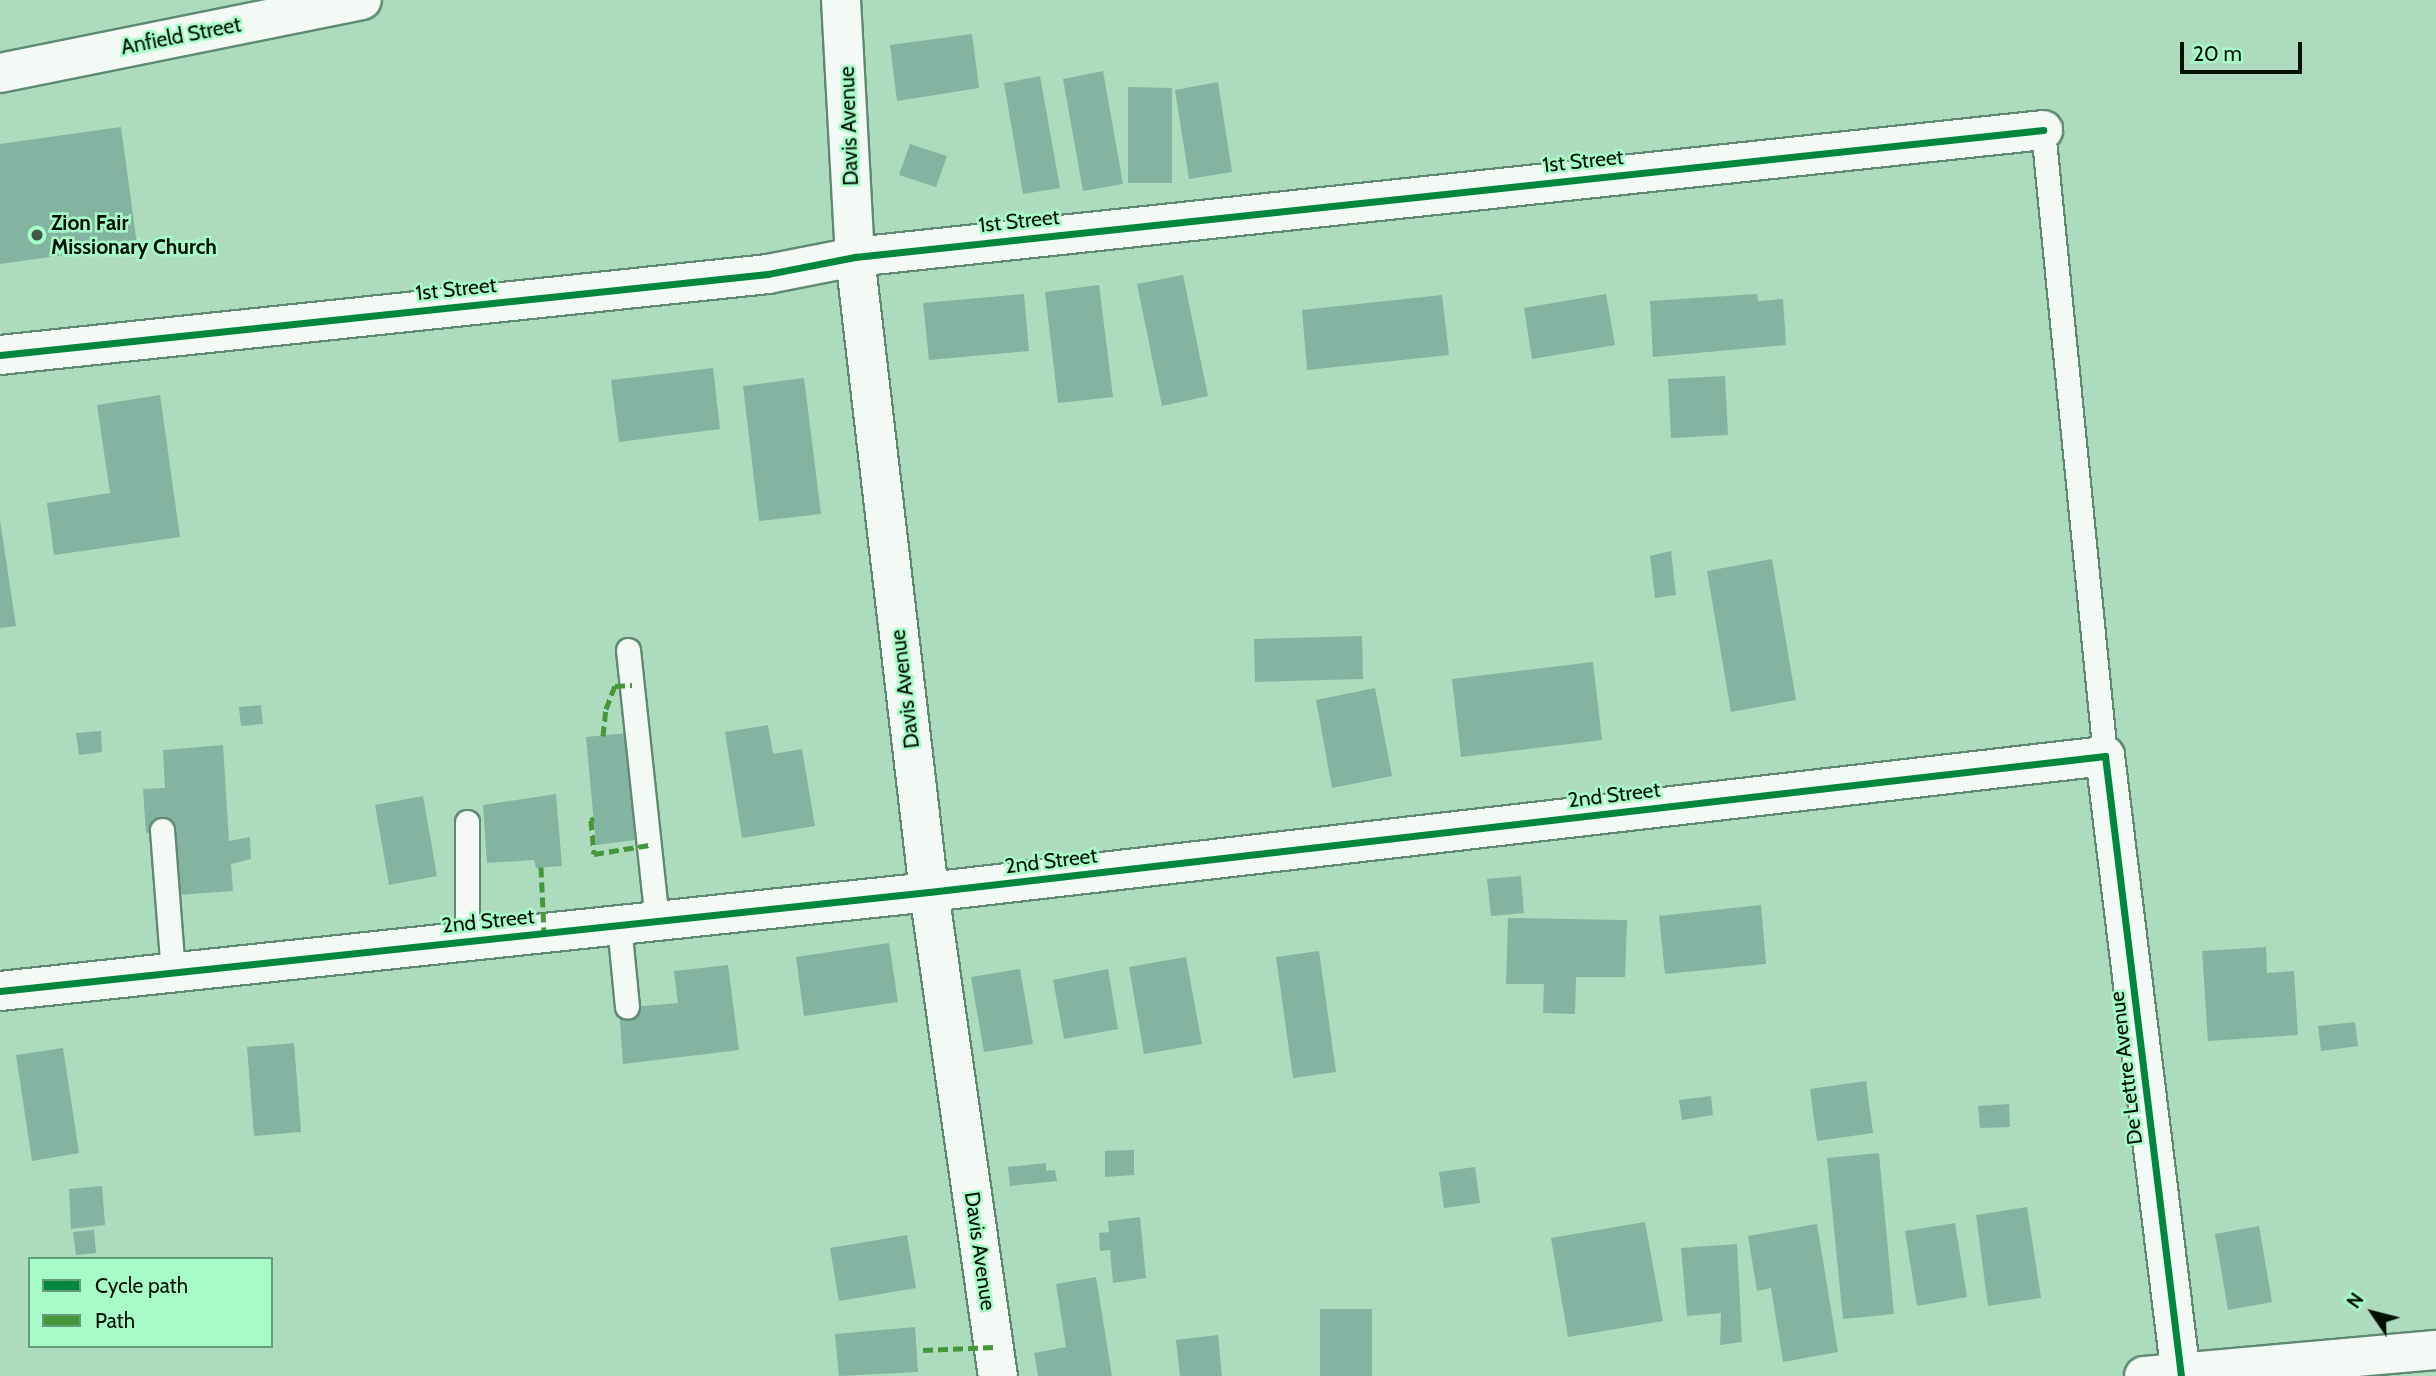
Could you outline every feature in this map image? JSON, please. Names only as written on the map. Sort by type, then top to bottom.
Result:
[{"type":"street","name":"Anfield Street","points":[[0,73],[362,0]]},
{"type":"street","name":"Davis Avenue","points":[[841,0],[855,257],[929,892],[998,1376]]},
{"type":"street","name":"1st Street","points":[[0,355],[768,274],[855,257],[2043,130]]},
{"type":"street","name":"2nd Street","points":[[0,990],[929,892],[2105,755]]},
{"type":"street","name":"De Lettre Avenue","points":[[2105,755],[2169,1375]]},
{"type":"street","points":[[2169,1375],[2436,1350]]},
{"type":"lane","points":[[2043,130],[2105,755]]},
{"type":"lane","points":[[628,650],[657,921]]},
{"type":"lane","points":[[467,822],[467,941]]},
{"type":"lane","points":[[162,830],[173,972]]},
{"type":"lane","points":[[619,925],[627,1007]]},
{"type":"building","points":[[972,34],[979,88],[897,101],[890,45]]},
{"type":"building","points":[[1103,71],[1123,184],[1083,191],[1063,79]]},
{"type":"building","points":[[1040,76],[1060,188],[1023,194],[1004,83]]},
{"type":"building","points":[[1218,82],[1232,172],[1189,179],[1175,90]]},
{"type":"building","points":[[1128,87],[1172,88],[1172,183],[1128,183]]},
{"type":"building","points":[[121,127],[137,245],[0,264],[0,144]]},
{"type":"building","points":[[910,144],[947,156],[936,187],[899,175]]},
{"type":"building","points":[[1183,275],[1208,396],[1162,406],[1137,284]]},
{"type":"building","points":[[1099,285],[1113,397],[1058,403],[1045,292]]},
{"type":"building","points":[[1024,294],[1029,351],[929,360],[923,303]]},
{"type":"building","points":[[1606,294],[1615,345],[1532,359],[1524,308]]},
{"type":"building","points":[[1757,294],[1758,301],[1783,299],[1786,345],[1653,357],[1650,301]]},
{"type":"building","points":[[1442,295],[1449,355],[1307,370],[1302,310]]},
{"type":"building","points":[[713,368],[720,429],[619,442],[611,380]]},
{"type":"building","points":[[1725,376],[1728,435],[1671,438],[1668,379]]},
{"type":"building","points":[[804,378],[821,514],[759,521],[743,386]]},
{"type":"building","points":[[160,395],[180,537],[54,555],[47,503],[110,493],[97,405]]},
{"type":"building","points":[[0,520],[16,626],[0,628]]},
{"type":"building","points":[[1671,551],[1676,595],[1655,598],[1650,556]]},
{"type":"building","points":[[1772,559],[1796,700],[1731,712],[1707,571]]},
{"type":"building","points":[[1362,636],[1363,679],[1255,682],[1254,639]]},
{"type":"building","points":[[1593,662],[1602,740],[1461,757],[1452,679]]},
{"type":"building","points":[[1375,688],[1392,776],[1332,788],[1316,700]]},
{"type":"building","points":[[261,705],[263,724],[241,726],[239,707]]},
{"type":"building","points":[[768,725],[773,754],[802,749],[815,826],[742,838],[725,732]]},
{"type":"building","points":[[101,731],[102,752],[79,755],[76,733]]},
{"type":"building","points":[[630,733],[643,839],[596,845],[586,737]]},
{"type":"building","points":[[223,745],[229,841],[250,837],[251,859],[231,864],[233,891],[178,895],[170,829],[146,833],[143,789],[165,788],[163,750]]},
{"type":"building","points":[[556,794],[562,866],[536,868],[534,860],[487,863],[483,805]]},
{"type":"building","points":[[423,796],[437,876],[389,885],[375,805]]},
{"type":"building","points":[[1521,876],[1524,913],[1491,916],[1487,879]]},
{"type":"building","points":[[1761,905],[1766,964],[1665,974],[1659,916]]},
{"type":"building","points":[[1508,918],[1627,920],[1625,977],[1576,977],[1575,1014],[1543,1013],[1544,984],[1506,984]]},
{"type":"building","points":[[889,943],[898,1002],[804,1016],[796,957]]},
{"type":"building","points":[[2266,947],[2267,973],[2294,971],[2298,1035],[2208,1041],[2202,951]]},
{"type":"building","points":[[1319,951],[1336,1072],[1293,1078],[1276,957]]},
{"type":"building","points":[[1186,957],[1202,1044],[1144,1054],[1129,967]]},
{"type":"building","points":[[728,965],[739,1050],[623,1064],[619,1008],[678,1003],[674,971]]},
{"type":"building","points":[[1020,969],[1033,1044],[984,1052],[971,977]]},
{"type":"building","points":[[1108,969],[1118,1029],[1064,1039],[1053,980]]},
{"type":"building","points":[[2355,1022],[2358,1046],[2321,1051],[2318,1026]]},
{"type":"building","points":[[294,1043],[301,1132],[254,1136],[247,1047]]},
{"type":"building","points":[[63,1048],[79,1153],[32,1161],[16,1055]]},
{"type":"building","points":[[1866,1081],[1873,1133],[1817,1141],[1810,1089]]},
{"type":"building","points":[[1711,1096],[1713,1115],[1682,1120],[1679,1100]]},
{"type":"building","points":[[2009,1104],[2010,1127],[1980,1128],[1978,1106]]},
{"type":"building","points":[[1134,1150],[1134,1175],[1105,1177],[1105,1151]]},
{"type":"building","points":[[1879,1153],[1894,1314],[1843,1319],[1827,1158]]},
{"type":"building","points":[[1046,1163],[1046,1171],[1055,1170],[1057,1181],[1010,1186],[1008,1167]]},
{"type":"building","points":[[1475,1167],[1480,1203],[1444,1208],[1439,1172]]},
{"type":"building","points":[[102,1186],[105,1225],[71,1229],[69,1189]]},
{"type":"building","points":[[2027,1207],[2041,1298],[1988,1306],[1976,1215]]},
{"type":"building","points":[[1140,1217],[1146,1278],[1113,1283],[1110,1250],[1100,1251],[1099,1233],[1109,1232],[1108,1221]]},
{"type":"building","points":[[1645,1222],[1663,1321],[1568,1337],[1551,1238]]},
{"type":"building","points":[[1955,1223],[1967,1297],[1917,1306],[1905,1231]]},
{"type":"building","points":[[1817,1224],[1838,1352],[1783,1362],[1771,1288],[1757,1291],[1748,1236]]},
{"type":"building","points":[[2259,1226],[2272,1302],[2228,1310],[2215,1234]]},
{"type":"building","points":[[94,1230],[96,1253],[76,1255],[73,1232]]},
{"type":"building","points":[[907,1235],[916,1288],[839,1301],[830,1248]]},
{"type":"building","points":[[1737,1244],[1742,1342],[1720,1345],[1721,1313],[1687,1316],[1681,1248]]},
{"type":"building","points":[[1096,1277],[1112,1376],[1038,1376],[1034,1353],[1066,1347],[1056,1284]]},
{"type":"building","points":[[1320,1309],[1372,1309],[1372,1376],[1320,1376]]},
{"type":"building","points":[[915,1327],[918,1372],[839,1376],[835,1334]]},
{"type":"building","points":[[1218,1335],[1222,1376],[1180,1376],[1176,1340]]},
{"type":"marked path","points":[[603,736],[606,709],[615,686],[632,685]]},
{"type":"marked path","points":[[594,818],[591,820],[594,854],[649,845]]},
{"type":"marked path","points":[[541,867],[544,933]]},
{"type":"marked path","points":[[923,1350],[994,1347]]},
{"type":"cycle path","points":[[0,355],[768,274],[855,257],[2043,130]]},
{"type":"cycle path","points":[[0,991],[929,892],[2105,756],[2181,1376]]},
{"type":"place","name":"Zion Fair Missionary Church","points":[[37,235]]}]
